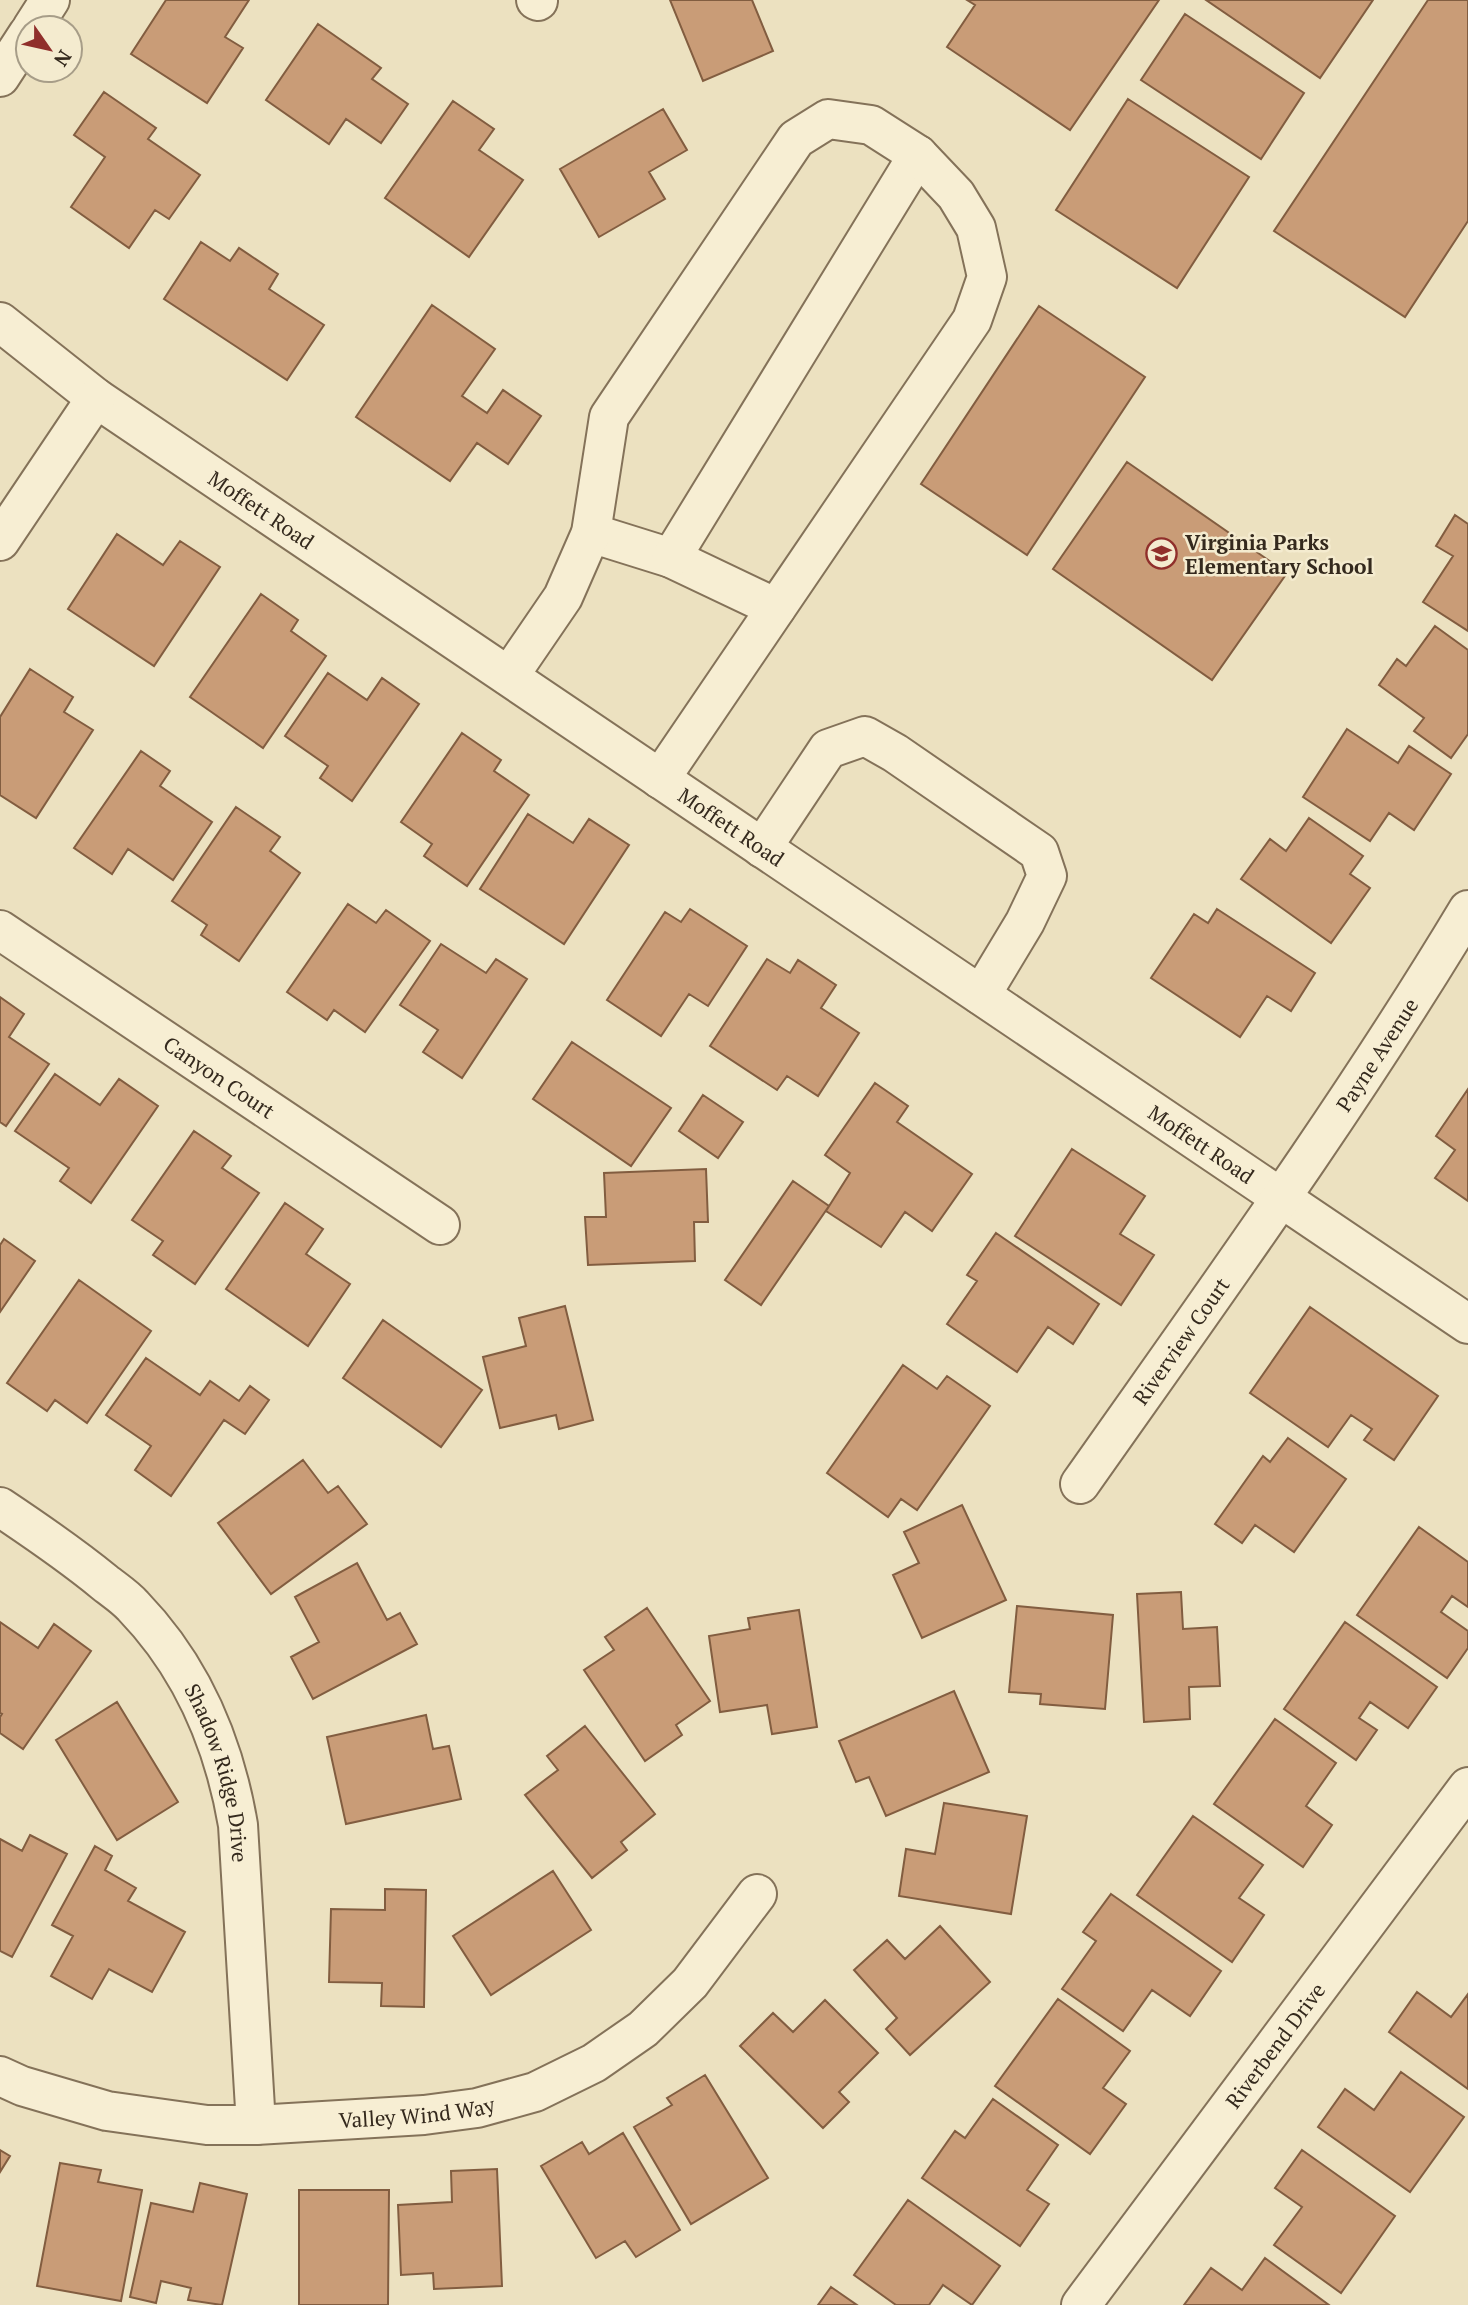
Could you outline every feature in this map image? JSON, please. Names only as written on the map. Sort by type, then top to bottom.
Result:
[{"type":"street","points":[[0,77],[14,56]]},
{"type":"street","points":[[509,676],[563,597],[591,533],[609,417],[796,139],[828,119],[870,125],[918,155],[956,195],[976,228],[987,276],[972,320],[660,779]]},
{"type":"street","points":[[671,558],[918,155]]},
{"type":"street","name":"Moffett Road","points":[[0,322],[96,398],[1468,1325]]},
{"type":"street","points":[[0,541],[96,398]]},
{"type":"street","points":[[591,533],[671,558],[776,608]]},
{"type":"street","points":[[762,848],[828,749],[865,736],[895,753],[1039,852],[1047,876],[1026,922],[981,995]]},
{"type":"street","name":"Payne Avenue","points":[[1282,1198],[1424,984],[1468,910]]},
{"type":"street","name":"Canyon Court","points":[[0,930],[440,1225]]},
{"type":"street","name":"Riverview Court","points":[[1080,1484],[1282,1198]]},
{"type":"street","name":"Shadow Ridge Drive","points":[[0,1507],[71,1555],[133,1605],[183,1668],[213,1728],[231,1785],[238,1825],[256,2125]]},
{"type":"street","name":"Riverbend Drive","points":[[1081,2305],[1468,1787]]},
{"type":"street","name":"Valley Wind Way","points":[[0,2076],[22,2086],[107,2111],[207,2125],[256,2125],[424,2115],[477,2108],[535,2092],[594,2063],[643,2029],[690,1983],[757,1894]]},
{"type":"building","points":[[166,0],[249,0],[225,37],[243,48],[207,103],[131,54]]},
{"type":"building","points":[[670,0],[752,0],[773,51],[703,81]]},
{"type":"building","points":[[967,0],[1159,0],[1070,130],[947,47],[975,5]]},
{"type":"building","points":[[1206,0],[1373,0],[1320,78]]},
{"type":"building","points":[[1428,0],[1468,0],[1468,221],[1405,317],[1274,231]]},
{"type":"building","points":[[1185,14],[1304,93],[1261,159],[1141,80]]},
{"type":"building","points":[[318,24],[381,68],[372,79],[408,104],[381,143],[346,119],[329,144],[266,100]]},
{"type":"building","points":[[104,92],[156,128],[148,139],[200,175],[169,219],[155,210],[129,248],[71,207],[105,157],[74,135]]},
{"type":"building","points":[[1128,99],[1249,177],[1177,288],[1056,210]]},
{"type":"building","points":[[453,101],[494,129],[479,150],[523,180],[469,257],[385,198]]},
{"type":"building","points":[[663,109],[687,150],[649,172],[665,199],[599,237],[560,169]]},
{"type":"building","points":[[201,242],[230,261],[239,248],[278,274],[269,289],[324,325],[287,380],[164,299]]},
{"type":"building","points":[[432,305],[495,349],[462,396],[487,413],[503,390],[541,416],[508,464],[477,443],[450,481],[356,417]]},
{"type":"building","points":[[1039,306],[1145,377],[1027,555],[921,484]]},
{"type":"building","points":[[1127,462],[1287,573],[1212,680],[1053,569]]},
{"type":"building","points":[[1455,515],[1468,524],[1468,631],[1423,602],[1453,556],[1436,546]]},
{"type":"building","points":[[117,534],[163,565],[180,541],[220,567],[154,666],[68,609]]},
{"type":"building","points":[[261,594],[298,620],[291,631],[326,656],[263,748],[190,697]]},
{"type":"building","points":[[1435,626],[1468,650],[1468,734],[1451,758],[1414,731],[1424,718],[1379,685],[1397,659],[1406,666]]},
{"type":"building","points":[[30,669],[73,697],[64,712],[93,730],[36,818],[0,795],[0,717]]},
{"type":"building","points":[[328,673],[367,700],[382,678],[419,704],[352,801],[320,778],[328,766],[285,736]]},
{"type":"building","points":[[1347,729],[1398,763],[1409,746],[1451,774],[1414,830],[1389,813],[1370,841],[1303,797]]},
{"type":"building","points":[[462,733],[501,760],[494,771],[529,795],[467,886],[424,856],[432,844],[401,822]]},
{"type":"building","points":[[141,751],[170,771],[160,786],[212,822],[173,880],[128,849],[112,874],[74,848]]},
{"type":"building","points":[[236,807],[280,837],[270,851],[300,873],[239,961],[201,935],[207,925],[172,901]]},
{"type":"building","points":[[528,814],[573,843],[589,819],[629,845],[564,944],[480,889]]},
{"type":"building","points":[[1309,818],[1363,856],[1350,874],[1370,888],[1331,943],[1241,879],[1270,839],[1286,851]]},
{"type":"building","points":[[348,904],[376,923],[386,910],[430,941],[365,1032],[334,1010],[327,1020],[287,992]]},
{"type":"building","points":[[690,909],[747,946],[708,1006],[689,994],[661,1036],[607,1000],[665,912],[681,922]]},
{"type":"building","points":[[1217,909],[1315,973],[1291,1011],[1267,996],[1240,1037],[1151,978],[1194,914],[1208,923]]},
{"type":"building","points":[[441,944],[486,973],[496,959],[527,979],[462,1078],[423,1052],[438,1030],[400,1005]]},
{"type":"building","points":[[767,959],[790,973],[798,960],[836,985],[821,1008],[859,1033],[818,1096],[787,1076],[777,1090],[710,1046]]},
{"type":"building","points":[[0,997],[24,1014],[9,1037],[49,1064],[6,1126],[0,1122]]},
{"type":"building","points":[[572,1042],[671,1108],[631,1166],[533,1099]]},
{"type":"building","points":[[55,1074],[100,1105],[119,1079],[158,1106],[91,1203],[60,1181],[69,1168],[15,1131]]},
{"type":"building","points":[[875,1083],[908,1106],[897,1122],[972,1174],[932,1231],[905,1212],[881,1247],[826,1211],[850,1173],[825,1155]]},
{"type":"building","points":[[1468,1089],[1468,1201],[1435,1178],[1455,1150],[1436,1136]]},
{"type":"building","points":[[703,1095],[743,1122],[718,1158],[679,1131]]},
{"type":"building","points":[[194,1131],[231,1156],[222,1168],[259,1193],[195,1284],[153,1255],[163,1241],[132,1220]]},
{"type":"building","points":[[1072,1149],[1145,1196],[1120,1234],[1154,1255],[1121,1305],[1015,1236]]},
{"type":"building","points":[[706,1169],[708,1222],[694,1222],[695,1261],[588,1265],[585,1217],[606,1217],[604,1173]]},
{"type":"building","points":[[793,1181],[829,1206],[761,1305],[725,1280]]},
{"type":"building","points":[[285,1203],[323,1229],[306,1254],[350,1284],[308,1346],[226,1289]]},
{"type":"building","points":[[996,1233],[1099,1304],[1073,1344],[1048,1327],[1017,1372],[947,1324],[977,1281],[967,1275]]},
{"type":"building","points":[[4,1239],[35,1261],[0,1312],[0,1245]]},
{"type":"building","points":[[79,1280],[151,1331],[87,1423],[55,1400],[47,1411],[7,1383]]},
{"type":"building","points":[[565,1306],[593,1420],[559,1429],[556,1415],[500,1428],[483,1357],[526,1346],[519,1318]]},
{"type":"building","points":[[1310,1307],[1438,1396],[1394,1460],[1364,1440],[1372,1429],[1351,1415],[1328,1447],[1250,1393]]},
{"type":"building","points":[[383,1320],[482,1390],[441,1447],[343,1378]]},
{"type":"building","points":[[146,1358],[200,1395],[210,1381],[239,1401],[250,1386],[269,1400],[245,1434],[224,1420],[171,1496],[135,1470],[151,1446],[106,1415]]},
{"type":"building","points":[[903,1365],[937,1389],[947,1376],[990,1406],[917,1510],[901,1499],[888,1517],[827,1473]]},
{"type":"building","points":[[1288,1438],[1346,1479],[1294,1552],[1255,1525],[1242,1543],[1215,1524],[1263,1456],[1270,1462]]},
{"type":"building","points":[[303,1460],[328,1493],[338,1486],[367,1524],[271,1594],[218,1523]]},
{"type":"building","points":[[962,1505],[1006,1600],[922,1638],[893,1575],[919,1563],[904,1532]]},
{"type":"building","points":[[1419,1527],[1468,1562],[1468,1607],[1452,1596],[1441,1612],[1468,1631],[1468,1648],[1447,1678],[1357,1615]]},
{"type":"building","points":[[357,1563],[387,1620],[400,1613],[417,1644],[313,1699],[291,1657],[319,1642],[295,1597]]},
{"type":"building","points":[[1181,1592],[1183,1629],[1217,1627],[1220,1686],[1189,1687],[1190,1719],[1144,1722],[1137,1594]]},
{"type":"building","points":[[1017,1606],[1113,1615],[1105,1709],[1040,1704],[1041,1694],[1009,1692]]},
{"type":"building","points":[[647,1608],[710,1701],[676,1725],[682,1735],[645,1761],[584,1670],[614,1650],[605,1637]]},
{"type":"building","points":[[799,1610],[817,1727],[772,1734],[767,1705],[720,1712],[709,1636],[750,1629],[748,1618]]},
{"type":"building","points":[[0,1622],[38,1648],[54,1624],[91,1651],[23,1749],[0,1733]]},
{"type":"building","points":[[1345,1622],[1437,1687],[1408,1728],[1370,1702],[1359,1718],[1377,1730],[1356,1760],[1284,1709]]},
{"type":"building","points":[[954,1691],[989,1772],[886,1816],[869,1777],[856,1782],[839,1741]]},
{"type":"building","points":[[117,1702],[178,1802],[117,1840],[56,1740]]},
{"type":"building","points":[[426,1715],[433,1749],[449,1746],[461,1799],[346,1824],[327,1737]]},
{"type":"building","points":[[1275,1719],[1336,1763],[1306,1806],[1332,1825],[1303,1867],[1214,1804]]},
{"type":"building","points":[[585,1726],[655,1814],[621,1842],[627,1850],[592,1878],[525,1795],[558,1770],[547,1756]]},
{"type":"building","points":[[944,1803],[1027,1816],[1011,1914],[899,1896],[906,1849],[935,1854]]},
{"type":"building","points":[[1193,1816],[1263,1865],[1239,1898],[1264,1915],[1232,1962],[1137,1895]]},
{"type":"building","points":[[30,1835],[67,1854],[12,1957],[0,1951],[0,1839],[22,1851]]},
{"type":"building","points":[[95,1846],[112,1856],[105,1870],[136,1888],[128,1901],[185,1932],[152,1992],[109,1969],[92,1999],[51,1976],[73,1936],[52,1925]]},
{"type":"building","points":[[553,1871],[591,1930],[491,1995],[453,1936]]},
{"type":"building","points":[[385,1889],[426,1890],[424,2007],[381,2006],[382,1983],[329,1982],[331,1909],[385,1910]]},
{"type":"building","points":[[1111,1894],[1221,1971],[1190,2016],[1152,1990],[1123,2031],[1062,1989],[1096,1941],[1083,1932]]},
{"type":"building","points":[[940,1926],[990,1982],[910,2055],[886,2029],[897,2018],[854,1970],[887,1940],[905,1959]]},
{"type":"building","points":[[1417,1992],[1451,2017],[1468,1994],[1468,2089],[1389,2032]]},
{"type":"building","points":[[1058,1999],[1130,2051],[1103,2088],[1126,2104],[1090,2154],[995,2086]]},
{"type":"building","points":[[825,2000],[878,2053],[839,2092],[849,2102],[823,2128],[740,2046],[773,2013],[793,2032]]},
{"type":"building","points":[[1401,2072],[1464,2117],[1410,2192],[1318,2127],[1345,2089],[1374,2110]]},
{"type":"building","points":[[705,2075],[768,2178],[691,2224],[634,2127],[672,2105],[667,2098]]},
{"type":"building","points":[[993,2099],[1058,2145],[1027,2190],[1049,2204],[1020,2246],[922,2178],[955,2131],[965,2138]]},
{"type":"building","points":[[623,2133],[680,2230],[636,2257],[625,2241],[596,2258],[541,2166],[582,2142],[589,2154]]},
{"type":"building","points":[[0,2150],[10,2156],[0,2172]]},
{"type":"building","points":[[1302,2150],[1395,2216],[1341,2293],[1274,2245],[1302,2207],[1275,2188]]},
{"type":"building","points":[[60,2163],[101,2170],[98,2182],[142,2190],[121,2301],[37,2286]]},
{"type":"building","points":[[497,2169],[502,2286],[434,2289],[433,2273],[401,2275],[398,2205],[452,2202],[451,2171]]},
{"type":"building","points":[[200,2183],[247,2194],[222,2305],[188,2300],[191,2288],[161,2281],[156,2303],[130,2297],[151,2203],[193,2212]]},
{"type":"building","points":[[299,2190],[389,2190],[388,2305],[299,2305]]},
{"type":"building","points":[[908,2200],[1000,2266],[972,2305],[943,2285],[929,2305],[896,2305],[854,2275]]},
{"type":"building","points":[[1265,2258],[1329,2305],[1184,2305],[1211,2268],[1242,2290]]},
{"type":"building","points":[[831,2287],[857,2305],[818,2305]]},
{"type":"place","name":"Virginia Parks Elementary School","points":[[1162,554]]}]
